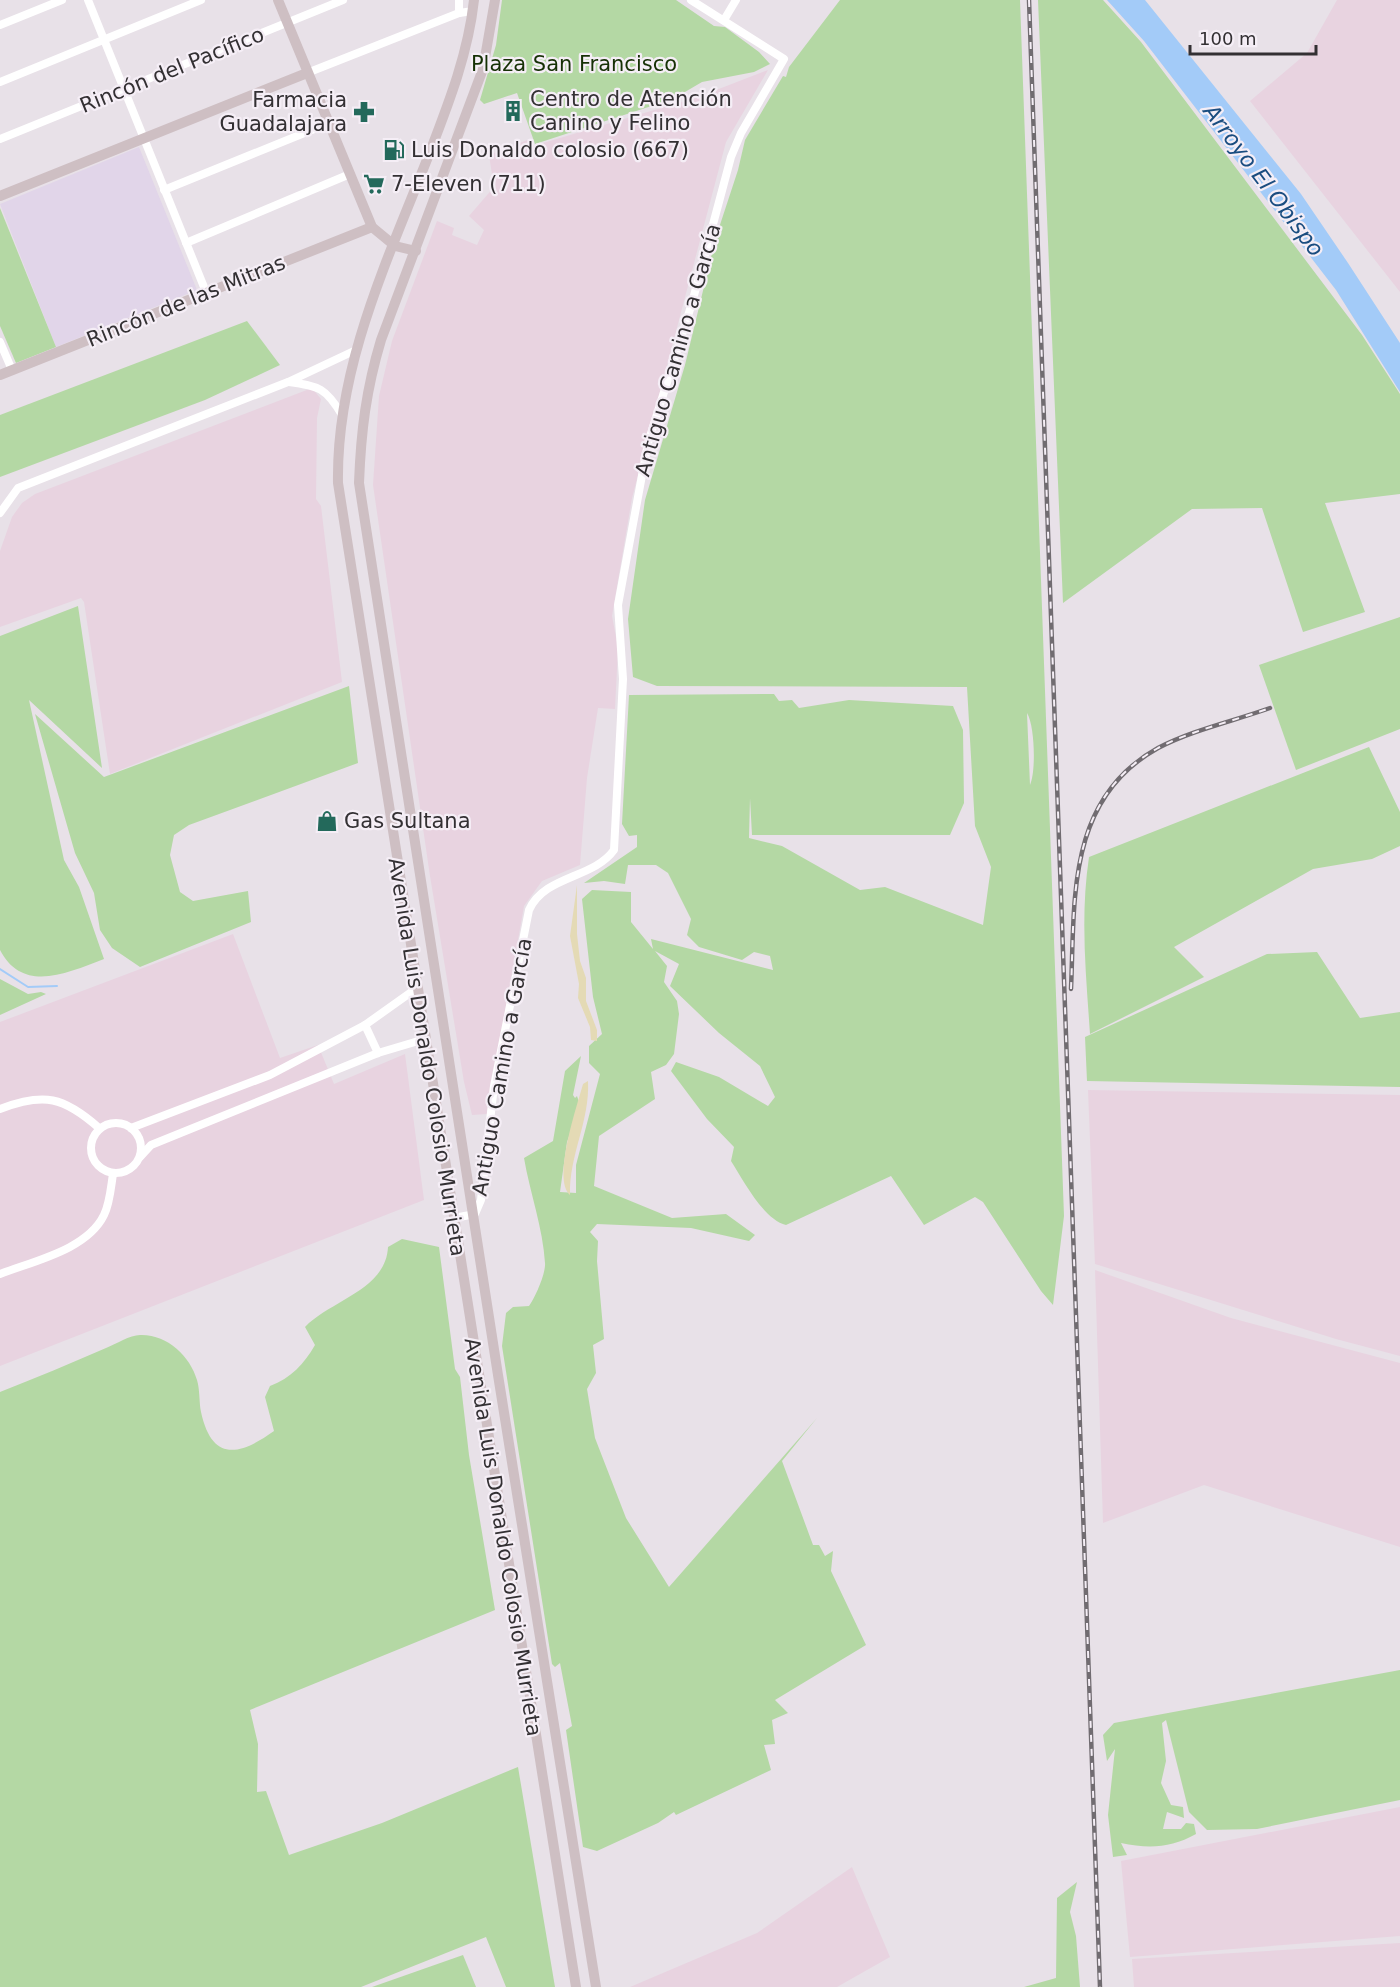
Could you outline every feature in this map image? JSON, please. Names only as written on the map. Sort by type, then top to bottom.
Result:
[{"type":"main road","points":[[278,0],[372,227],[395,246],[416,251]]},
{"type":"main road","name":"Avenida Luis Donaldo Colosio Murrieta","points":[[495,0],[483,69],[381,340],[369,382],[362,419],[359,483],[596,1987]]},
{"type":"main road","name":"Avenida Luis Donaldo Colosio Murrieta","points":[[474,5],[466,50],[453,94],[356,350],[342,415],[338,483],[576,1987]]},
{"type":"main road","points":[[0,196],[307,73]]},
{"type":"main road","name":"Rincón de las Mitras","points":[[0,375],[372,227]]},
{"type":"main road","points":[[352,580],[373,578]]},
{"type":"street","points":[[0,25],[62,0]]},
{"type":"street","points":[[88,0],[206,292]]},
{"type":"street","points":[[0,82],[201,0]]},
{"type":"street","name":"Rincón del Pacífico","points":[[0,139],[343,0]]},
{"type":"street","points":[[459,0],[459,13]]},
{"type":"street","points":[[691,0],[724,21],[736,0]]},
{"type":"street","points":[[307,73],[474,5]]},
{"type":"street","name":"Antiguo Camino a García","points":[[475,1215],[480,1200],[494,1086],[529,910],[540,893],[599,864],[614,850],[623,679],[618,604],[648,443],[692,303],[731,157],[741,133],[784,59],[724,21]]},
{"type":"street","points":[[164,190],[329,123]]},
{"type":"street","points":[[186,243],[350,174]]},
{"type":"street","points":[[0,342],[12,370]]},
{"type":"street","points":[[0,513],[18,488],[288,382],[356,350]]},
{"type":"street","points":[[288,382],[313,386],[325,391],[342,415]]},
{"type":"street","points":[[131,1128],[270,1075],[365,1025],[417,988]]},
{"type":"street","points":[[365,1025],[378,1053]]},
{"type":"street","points":[[140,1157],[140,1141],[131,1128],[115,1122],[99,1128],[90,1143],[90,1151],[98,1167],[113,1174],[130,1170],[151,1145],[378,1053],[425,1039]]},
{"type":"street","points":[[0,1109],[25,1099],[41,1098],[70,1107],[99,1128]]},
{"type":"street","points":[[0,1274],[74,1244],[87,1236],[105,1214],[113,1174]]},
{"type":"street","points":[[454,1218],[475,1215]]},
{"type":"shaded area","points":[[1337,0],[1400,0],[1400,292],[1250,101],[1307,53]]},
{"type":"shaded area","points":[[768,70],[726,142],[632,498],[612,616],[618,648],[615,709],[598,708],[587,778],[580,865],[542,881],[524,906],[487,1114],[472,1115],[464,1082],[430,876],[373,485],[379,396],[392,341],[437,221],[454,228],[452,235],[477,245],[484,230],[469,216],[494,187],[489,155],[530,139],[533,146],[698,97]]},
{"type":"shaded area","points":[[139,147],[197,290],[56,347],[0,204]]},
{"type":"shaded area","points":[[312,388],[321,399],[317,418],[316,499],[321,506],[342,682],[110,774],[84,602],[81,598],[0,627],[0,551],[12,517],[22,503],[35,494]]},
{"type":"shaded area","points":[[233,934],[280,1058],[318,1045],[334,1084],[405,1054],[424,1200],[0,1366],[0,1022]]},
{"type":"shaded area","points":[[1088,1090],[1400,1095],[1400,1356],[1336,1339],[1095,1264]]},
{"type":"shaded area","points":[[1095,1270],[1231,1318],[1400,1363],[1400,1547],[1204,1485],[1103,1523]]},
{"type":"shaded area","points":[[1400,1807],[1400,1936],[1130,1957],[1121,1861]]},
{"type":"shaded area","points":[[852,1867],[890,1957],[837,1987],[630,1987],[757,1933]]},
{"type":"shaded area","points":[[1400,1943],[1400,1987],[1134,1987],[1132,1959]]},
{"type":"green space","name":"Plaza San Francisco","points":[[502,0],[676,0],[714,26],[725,27],[759,52],[770,64],[754,72],[702,82],[673,99],[535,144],[517,93],[484,104],[480,100],[496,45]]},
{"type":"green space","points":[[840,0],[1020,0],[1064,1216],[1053,1305],[1041,1291],[983,1202],[975,1197],[924,1225],[891,1176],[786,1225],[778,1222],[762,1208],[731,1161],[734,1147],[707,1119],[671,1071],[676,1062],[719,1077],[768,1106],[775,1097],[760,1066],[719,1033],[670,986],[679,964],[655,951],[667,966],[664,982],[677,1001],[679,1014],[674,1054],[666,1065],[651,1072],[655,1099],[599,1136],[594,1186],[672,1218],[726,1214],[755,1235],[749,1241],[691,1228],[597,1224],[590,1232],[598,1241],[597,1261],[604,1339],[593,1345],[596,1373],[587,1389],[595,1438],[626,1518],[669,1587],[817,1418],[782,1461],[813,1545],[819,1545],[825,1556],[833,1551],[831,1571],[866,1645],[775,1700],[788,1713],[772,1720],[775,1744],[764,1745],[771,1770],[676,1815],[674,1812],[658,1823],[597,1851],[583,1847],[566,1730],[572,1726],[560,1663],[555,1667],[552,1664],[502,1346],[506,1313],[513,1307],[529,1306],[540,1285],[545,1267],[542,1237],[524,1158],[553,1141],[565,1071],[581,1056],[573,1095],[575,1098],[577,1096],[580,1105],[567,1142],[560,1192],[576,1193],[576,1165],[600,1074],[589,1063],[589,1046],[602,1034],[593,997],[582,899],[592,890],[631,892],[631,922],[653,949],[651,939],[773,970],[770,956],[754,952],[742,960],[699,947],[687,935],[691,919],[668,873],[656,865],[628,865],[625,884],[604,881],[584,883],[637,847],[637,835],[629,836],[622,824],[629,695],[774,694],[779,701],[792,700],[799,708],[849,700],[953,706],[963,730],[964,803],[950,835],[752,835],[750,798],[749,838],[782,846],[860,890],[885,887],[983,925],[991,867],[975,826],[967,687],[657,686],[633,677],[628,619],[645,500],[685,365],[716,237],[738,170],[745,140],[783,76],[786,77],[789,67]],"holes":[[[1027,713],[1034,749],[1030,785]]]},
{"type":"green space","points":[[1038,0],[1103,0],[1141,42],[1362,335],[1400,394],[1400,494],[1325,503],[1365,612],[1303,632],[1262,508],[1192,509],[1063,603]]},
{"type":"green space","points":[[0,208],[56,347],[16,363],[0,326]]},
{"type":"green space","points":[[247,321],[280,365],[205,400],[0,477],[0,415]]},
{"type":"green space","points":[[78,606],[102,768],[29,700],[64,860],[79,887],[104,959],[61,974],[33,976],[21,972],[10,964],[0,950],[0,636]]},
{"type":"green space","points":[[1400,617],[1400,729],[1296,770],[1259,665]]},
{"type":"green space","points":[[349,686],[358,763],[189,825],[174,835],[170,855],[180,892],[193,901],[248,891],[251,922],[140,967],[112,948],[100,930],[94,893],[75,853],[35,714],[104,777]]},
{"type":"green space","points":[[1369,747],[1400,812],[1400,846],[1372,859],[1313,869],[1174,947],[1204,977],[1090,1034],[1084,924],[1089,857]]},
{"type":"green space","points":[[1317,952],[1360,1018],[1400,1012],[1400,1087],[1087,1081],[1085,1037],[1267,954]]},
{"type":"green space","points":[[0,979],[28,994],[41,992],[46,994],[0,1015]]},
{"type":"green space","points":[[402,1239],[439,1247],[455,1369],[460,1377],[469,1455],[495,1610],[250,1710],[258,1744],[257,1792],[266,1791],[289,1855],[382,1823],[518,1767],[555,1987],[506,1987],[486,1937],[361,1987],[0,1987],[0,1392],[127,1338],[136,1335],[150,1336],[168,1342],[176,1348],[194,1371],[199,1388],[201,1412],[212,1440],[228,1450],[249,1446],[274,1431],[265,1397],[270,1386],[296,1370],[315,1345],[305,1327],[368,1284],[385,1262],[388,1247]]},
{"type":"green space","points":[[1400,1670],[1400,1800],[1257,1829],[1207,1830],[1189,1812],[1166,1720],[1162,1723],[1166,1761],[1161,1783],[1171,1805],[1183,1807],[1184,1818],[1167,1812],[1163,1829],[1181,1829],[1186,1823],[1194,1824],[1196,1834],[1169,1845],[1141,1846],[1121,1843],[1127,1855],[1113,1857],[1108,1815],[1115,1749],[1107,1761],[1103,1735],[1114,1723]]},
{"type":"green space","points":[[1077,1882],[1070,1912],[1076,1936],[1080,1987],[1024,1987],[1056,1978],[1057,1898]]},
{"type":"green space","points":[[463,1955],[476,1987],[372,1987]]},
{"type":"sand","points":[[577,885],[577,934],[580,961],[586,978],[586,1001],[597,1030],[597,1041],[591,1040],[590,1027],[578,998],[579,984],[570,936]]},
{"type":"sand","points":[[588,1081],[586,1110],[573,1166],[570,1195],[565,1187],[565,1159],[583,1084]]},
{"type":"water","name":"Arroyo El Obispo","points":[[1107,0],[1145,0],[1301,194],[1400,343],[1400,392],[1336,290],[1144,41]]},
{"type":"waterway","points":[[0,969],[28,987],[57,986]]},
{"type":"railway","points":[[1029,0],[1100,1987]]},
{"type":"railway","points":[[1071,989],[1076,887],[1091,823],[1106,795],[1128,769],[1158,748],[1199,731],[1270,708]]},
{"type":"place","name":"Centro de Atención Canino y Felino","points":[[513,111]]},
{"type":"place","name":"Farmacia Guadalajara","points":[[364,112]]},
{"type":"place","name":"Luis Donaldo colosio (667)","points":[[394,150]]},
{"type":"place","name":"7-Eleven (711)","points":[[374,184]]},
{"type":"place","name":"Gas Sultana","points":[[327,821]]}]
